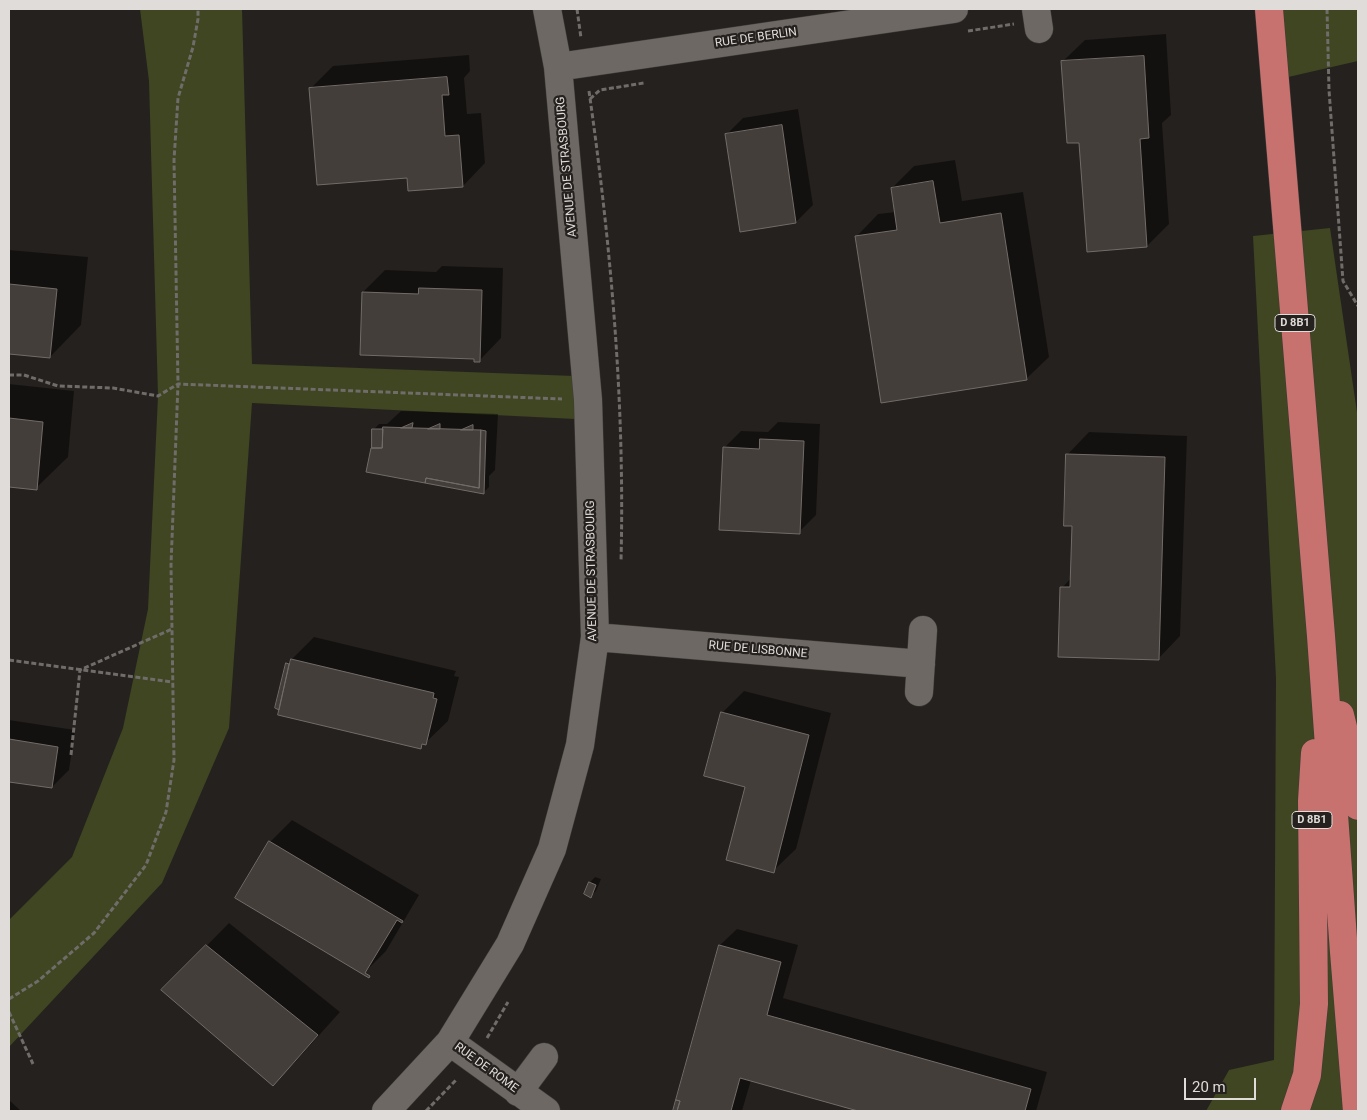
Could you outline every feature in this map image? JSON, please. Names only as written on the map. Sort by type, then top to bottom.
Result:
[{"type":"highway","name":"D 8B1","points":[[1269,9],[1321,636],[1357,1111]]},
{"type":"highway","name":"D 8B1","points":[[1321,636],[1353,768],[1358,806]]},
{"type":"highway","name":"D 8B1","points":[[1295,1111],[1308,1075],[1314,1004],[1312,802],[1321,636]]},
{"type":"street","name":"AVENUE DE STRASBOURG","points":[[386,1111],[450,1042],[510,944],[552,850],[580,745],[595,637],[588,400],[558,67],[547,9]]},
{"type":"street","name":"RUE DE BERLIN","points":[[558,67],[954,9]]},
{"type":"street","points":[[919,692],[923,630]]},
{"type":"street","name":"RUE DE LISBONNE","points":[[595,637],[921,664]]},
{"type":"street","name":"RUE DE ROME","points":[[450,1042],[546,1111]]},
{"type":"street","points":[[518,1092],[544,1057]]},
{"type":"path","points":[[9,999],[38,981],[94,933],[146,864],[166,812],[174,760],[171,565],[178,384],[174,160],[178,98],[193,47],[198,9]]},
{"type":"path","points":[[1327,9],[1329,90],[1343,281],[1358,306]]},
{"type":"path","points":[[9,375],[24,375],[58,386],[113,388],[158,396],[178,384],[618,401]]},
{"type":"path","points":[[80,670],[172,630]]},
{"type":"path","points":[[9,660],[172,682]]},
{"type":"path","points":[[71,755],[80,670]]},
{"type":"path","points":[[9,1012],[33,1064]]},
{"type":"green space","points":[[140,9],[242,9],[252,364],[575,376],[575,419],[252,403],[229,728],[162,883],[9,1047],[9,920],[72,857],[123,728],[148,609],[158,396],[149,81]]},
{"type":"green space","points":[[1274,9],[1358,9],[1358,61],[1284,78]]},
{"type":"green space","points":[[1330,228],[1358,419],[1358,1111],[1206,1111],[1229,1070],[1274,1060],[1276,678],[1253,236]]},
{"type":"building","points":[[1144,56],[1149,138],[1140,139],[1147,247],[1087,252],[1079,143],[1067,143],[1061,61]]},
{"type":"building","points":[[447,77],[449,95],[442,95],[445,136],[459,135],[463,187],[408,191],[407,178],[317,185],[309,88]]},
{"type":"building","points":[[782,125],[796,223],[740,232],[725,134]]},
{"type":"building","points":[[933,181],[940,223],[1001,213],[1027,380],[881,403],[855,236],[897,230],[891,188]]},
{"type":"building","points":[[9,284],[57,289],[50,358],[9,354]]},
{"type":"building","points":[[419,288],[482,290],[480,362],[474,362],[474,359],[360,355],[362,292],[418,294]]},
{"type":"building","points":[[9,418],[43,422],[37,490],[9,487]]},
{"type":"building","points":[[413,423],[412,428],[401,428]]},
{"type":"building","points":[[440,424],[440,429],[428,429]]},
{"type":"building","points":[[473,425],[473,430],[461,430]]},
{"type":"building","points":[[383,427],[481,430],[479,488],[426,478],[425,483],[366,472],[371,448],[382,448]]},
{"type":"building","points":[[372,429],[383,429],[382,448],[372,448]]},
{"type":"building","points":[[481,430],[486,431],[484,494],[425,483],[426,478],[479,488]]},
{"type":"building","points":[[760,439],[804,441],[800,534],[719,530],[723,447],[759,449]]},
{"type":"building","points":[[1066,454],[1165,457],[1159,660],[1058,657],[1060,587],[1070,587],[1072,526],[1064,526]]},
{"type":"building","points":[[291,659],[434,693],[433,698],[437,699],[426,745],[422,744],[421,749],[278,715]]},
{"type":"building","points":[[286,663],[289,664],[279,710],[275,708]]},
{"type":"building","points":[[721,712],[809,735],[774,873],[726,860],[745,787],[704,776]]},
{"type":"building","points":[[9,739],[58,747],[52,788],[9,782]]},
{"type":"building","points":[[269,841],[403,921],[402,923],[397,920],[365,973],[370,976],[369,978],[235,898]]},
{"type":"building","points":[[589,882],[596,885],[591,898],[584,894]]},
{"type":"building","points":[[206,945],[318,1035],[273,1086],[161,990]]},
{"type":"building","points":[[719,945],[781,962],[767,1015],[1031,1089],[1025,1111],[858,1111],[740,1078],[731,1111],[677,1111],[680,1101],[676,1100]]},
{"type":"building","points":[[676,1100],[680,1101],[677,1111],[673,1111]]}]
